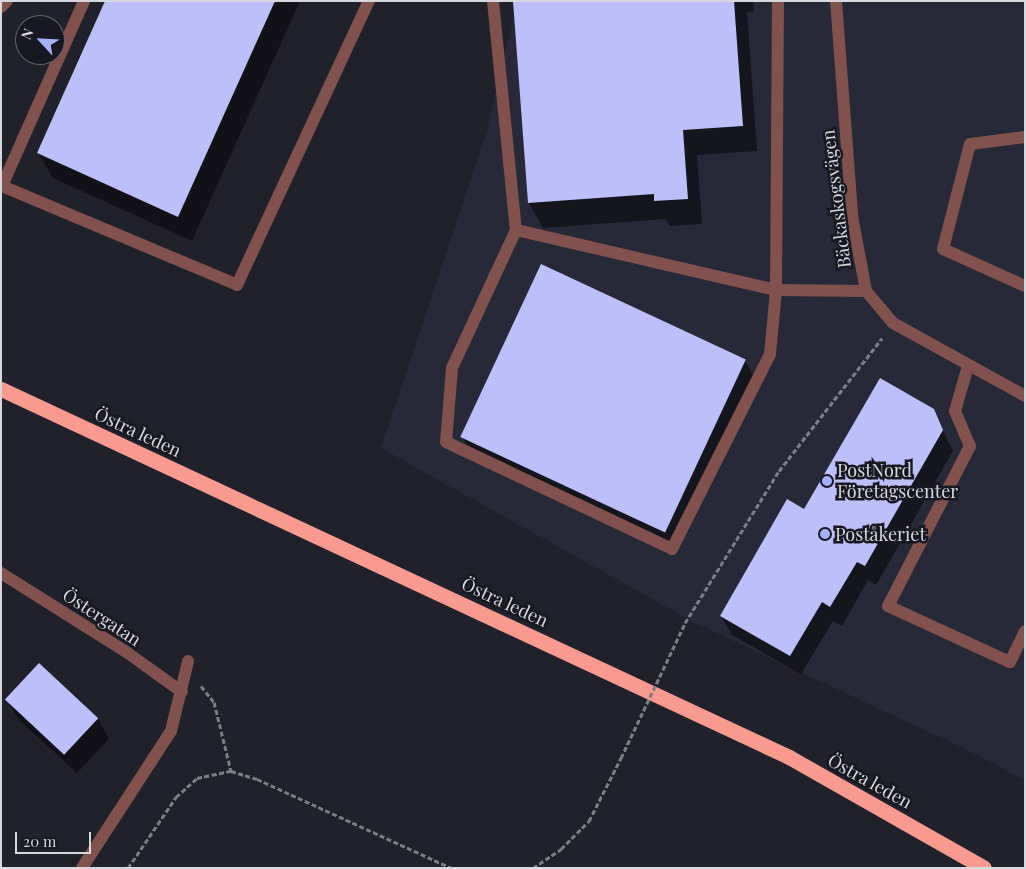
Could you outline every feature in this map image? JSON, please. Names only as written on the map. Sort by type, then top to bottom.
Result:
[{"type":"highway","name":"Östra leden","points":[[1,389],[789,757],[984,868]]},
{"type":"street","points":[[1,7],[7,1]]},
{"type":"street","points":[[84,1],[2,186],[237,285],[370,1]]},
{"type":"street","points":[[493,1],[516,230],[452,368],[446,442],[672,549],[770,354],[776,290],[778,1]]},
{"type":"street","name":"Bäckaskogsvägen","points":[[836,1],[852,216],[866,291],[893,323],[1025,396]]},
{"type":"street","points":[[1025,137],[970,144],[943,249],[1025,286]]},
{"type":"street","points":[[516,230],[776,290],[866,291]]},
{"type":"street","points":[[968,366],[955,411],[970,446],[888,606],[1010,662],[1025,631]]},
{"type":"street","name":"Östergatan","points":[[1,573],[124,651],[182,692]]},
{"type":"street","points":[[82,868],[171,731],[188,661]]},
{"type":"path","points":[[535,868],[561,849],[589,820],[621,758],[685,623],[780,471],[893,323]]},
{"type":"path","points":[[128,868],[176,797],[197,778],[231,771],[257,779],[451,868]]},
{"type":"shaded area","points":[[517,1],[1025,1],[1025,780],[961,747],[695,623],[381,448],[486,134]]},
{"type":"building","points":[[105,1],[275,1],[178,217],[37,153]]},
{"type":"building","points":[[513,1],[734,1],[743,126],[683,130],[688,199],[654,201],[654,194],[528,203]]},
{"type":"building","points":[[541,264],[746,360],[665,533],[460,437]]},
{"type":"building","name":"Poståkeriet","points":[[880,378],[934,409],[943,430],[865,566],[857,562],[830,607],[822,602],[790,656],[720,616],[787,499],[804,509]]},
{"type":"building","points":[[39,663],[98,718],[64,755],[5,700]]},
{"type":"place","name":"PostNord Företagscenter","points":[[827,481]]},
{"type":"place","name":"Poståkeriet","points":[[825,534]]}]
